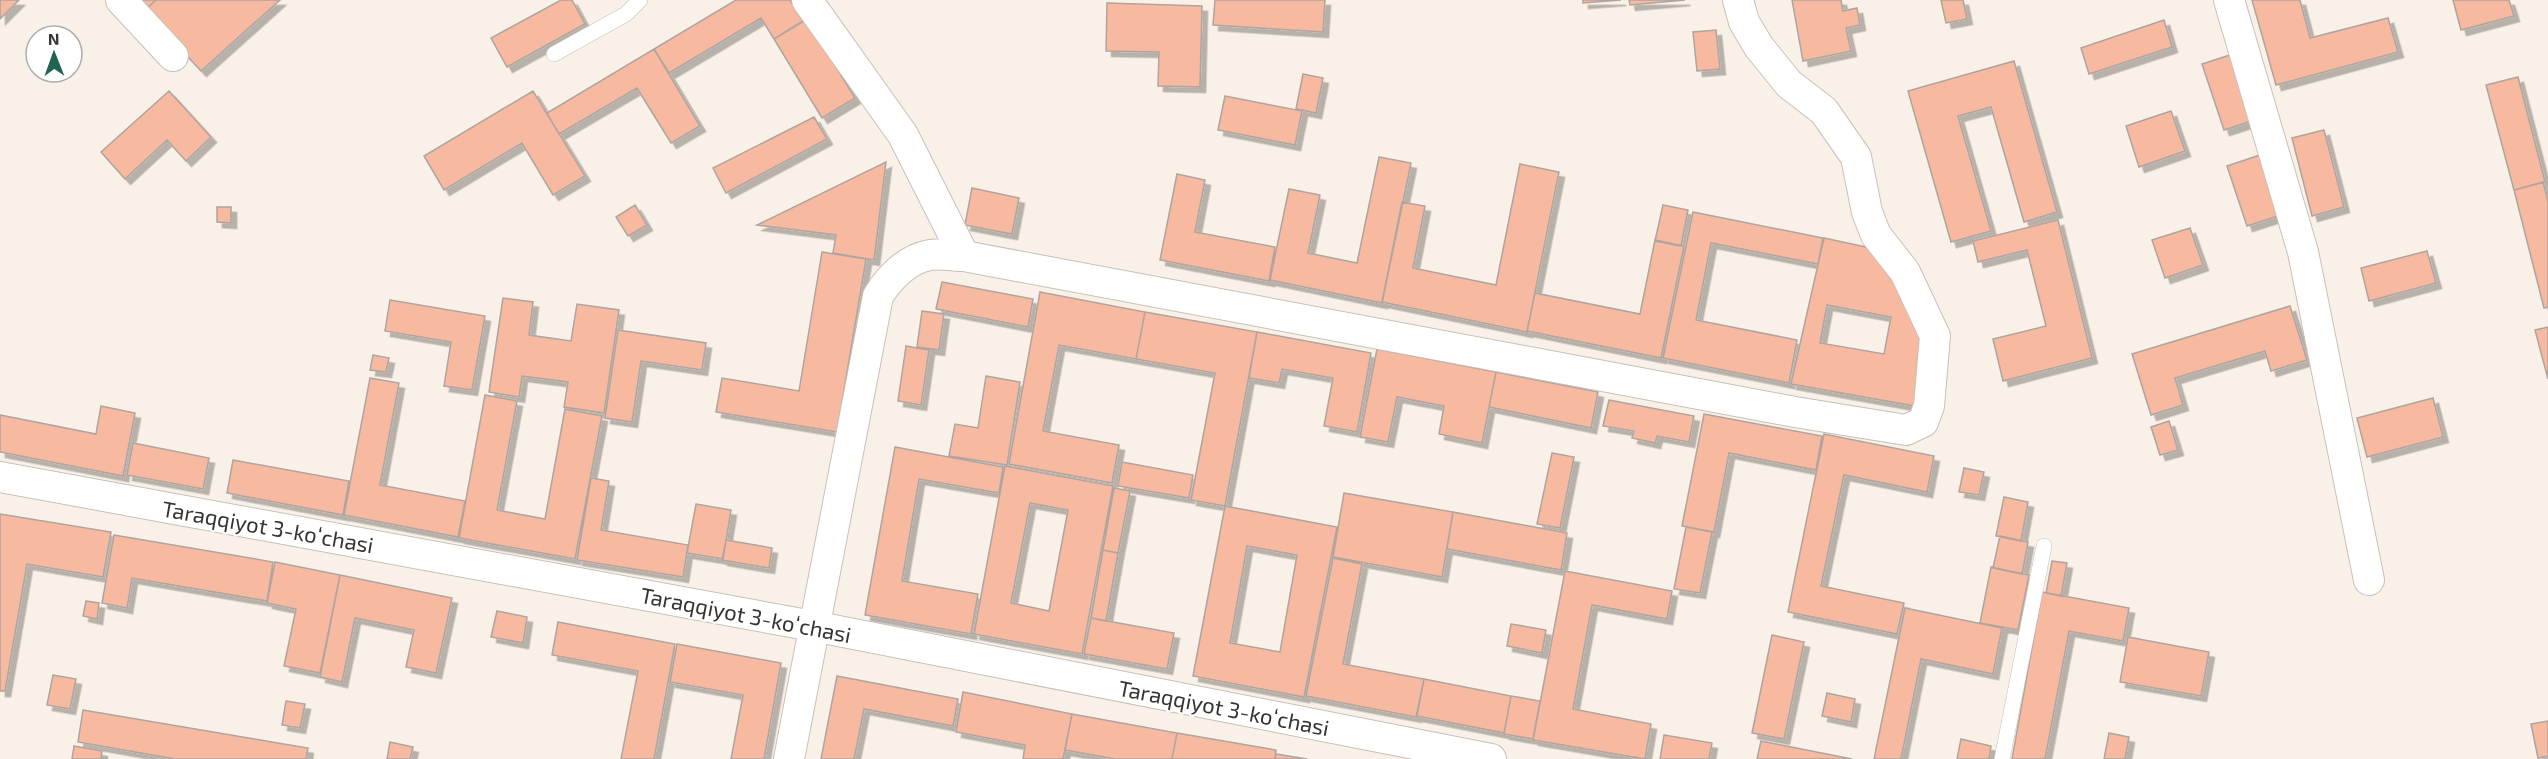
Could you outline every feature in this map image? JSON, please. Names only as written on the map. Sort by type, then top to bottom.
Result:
[{"type":"street","points":[[121,0],[173,56]]},
{"type":"street","points":[[807,0],[903,135],[964,256]]},
{"type":"street","points":[[789,759],[878,296],[887,281],[900,269],[929,255],[964,256],[1795,412],[1906,430],[1923,422],[1929,406],[1935,336],[1905,272],[1876,235],[1867,212],[1856,157],[1824,111],[1789,84],[1759,47],[1744,22],[1738,0]]},
{"type":"street","points":[[2229,0],[2303,252],[2369,580]]},
{"type":"street","name":"Taraqqiyot 3-koʻchasi","points":[[0,477],[813,626],[1491,759]]},
{"type":"lane","points":[[554,54],[626,14],[640,0]]},
{"type":"lane","points":[[2002,759],[2044,546]]},
{"type":"building","points":[[0,0],[19,0],[0,19]]},
{"type":"building","points":[[136,0],[156,0],[145,10]]},
{"type":"building","points":[[156,0],[280,0],[201,71],[145,10]]},
{"type":"building","points":[[561,0],[572,0],[585,24],[507,67],[491,38]]},
{"type":"building","points":[[736,0],[790,0],[803,21],[774,39],[761,18],[669,73],[654,49]]},
{"type":"building","points":[[1215,0],[1325,0],[1323,32],[1213,25]]},
{"type":"building","points":[[1583,0],[1621,0],[1583,3]]},
{"type":"building","points":[[1629,0],[1685,0],[1630,5]]},
{"type":"building","points":[[1792,0],[1841,0],[1843,11],[1857,8],[1860,25],[1846,28],[1851,51],[1803,61]]},
{"type":"building","points":[[1941,0],[1963,0],[1967,19],[1946,23]]},
{"type":"building","points":[[2252,0],[2300,0],[2310,38],[2388,18],[2398,52],[2276,85]]},
{"type":"building","points":[[2453,0],[2509,0],[2514,16],[2461,30]]},
{"type":"building","points":[[1107,3],[1202,6],[1200,87],[1158,86],[1159,52],[1106,51]]},
{"type":"building","points":[[807,19],[855,98],[822,118],[774,39]]},
{"type":"building","points":[[2164,20],[2172,47],[2089,74],[2081,48]]},
{"type":"building","points":[[1716,30],[1720,69],[1697,71],[1693,32]]},
{"type":"building","points":[[654,49],[700,126],[671,143],[637,88],[559,134],[547,113]]},
{"type":"building","points":[[2233,54],[2255,120],[2224,130],[2202,64]]},
{"type":"building","points":[[2014,61],[2057,212],[2024,222],[1991,107],[1958,116],[1991,231],[1951,242],[1908,91]]},
{"type":"building","points":[[1303,74],[1323,78],[1316,113],[1296,109]]},
{"type":"building","points":[[2518,77],[2545,182],[2514,190],[2486,85]]},
{"type":"building","points":[[169,91],[211,137],[186,161],[167,140],[125,179],[101,152]]},
{"type":"building","points":[[533,91],[585,176],[553,195],[522,143],[444,190],[424,156]]},
{"type":"building","points":[[1225,96],[1302,111],[1295,145],[1218,130]]},
{"type":"building","points":[[2171,111],[2185,151],[2139,167],[2126,126]]},
{"type":"building","points":[[814,117],[827,139],[726,193],[713,168]]},
{"type":"building","points":[[2324,130],[2344,207],[2312,216],[2292,138]]},
{"type":"building","points":[[2260,155],[2281,215],[2247,226],[2227,166]]},
{"type":"building","points":[[1379,157],[1411,163],[1382,303],[1270,280],[1289,189],[1320,195],[1308,253],[1357,263]]},
{"type":"building","points":[[886,162],[874,260],[833,253],[836,235],[757,225]]},
{"type":"building","points":[[1520,164],[1559,172],[1527,332],[1382,302],[1402,202],[1425,206],[1413,268],[1496,285]]},
{"type":"building","points":[[1177,174],[1205,180],[1195,232],[1275,247],[1269,281],[1160,260]]},
{"type":"building","points":[[2543,182],[2548,201],[2548,307],[2544,308],[2514,190]]},
{"type":"building","points":[[972,188],[1019,198],[1012,234],[965,225]]},
{"type":"building","points":[[635,205],[647,225],[628,236],[616,217]]},
{"type":"building","points":[[1663,205],[1688,210],[1681,246],[1655,241]]},
{"type":"building","points":[[217,207],[231,207],[231,223],[217,222]]},
{"type":"building","points":[[1693,212],[1823,238],[1818,264],[1711,243],[1696,320],[1797,340],[1789,383],[1663,358]]},
{"type":"building","points":[[2058,220],[2092,358],[2003,381],[1993,339],[2046,326],[2027,250],[1978,262],[1973,241]]},
{"type":"building","points":[[2190,228],[2203,265],[2165,278],[2152,240]]},
{"type":"building","points":[[1824,238],[1875,249],[1917,315],[1925,361],[1920,407],[1791,384]],"holes":[[[1827,305],[1891,317],[1884,354],[1820,343]]]},
{"type":"building","points":[[1655,240],[1684,246],[1661,358],[1527,331],[1535,293],[1640,314]]},
{"type":"building","points":[[2427,251],[2436,283],[2369,301],[2361,268]]},
{"type":"building","points":[[822,252],[866,259],[837,432],[716,412],[722,378],[799,391]]},
{"type":"building","points":[[942,282],[1033,299],[1028,327],[936,309]]},
{"type":"building","points":[[1040,292],[1145,312],[1136,359],[1059,345],[1043,431],[1119,445],[1112,483],[1009,464]]},
{"type":"building","points":[[503,298],[533,302],[529,335],[571,341],[577,304],[619,310],[604,413],[564,407],[568,382],[522,376],[519,397],[489,392]]},
{"type":"building","points":[[390,300],[485,316],[472,390],[444,386],[451,342],[385,331]]},
{"type":"building","points":[[2290,306],[2307,360],[2271,371],[2265,351],[2175,378],[2183,405],[2151,415],[2132,354]]},
{"type":"building","points":[[922,311],[944,314],[939,350],[917,347]]},
{"type":"building","points":[[1145,312],[1257,332],[1225,506],[1191,500],[1215,373],[1136,359]]},
{"type":"building","points":[[2548,327],[2548,379],[2535,330]]},
{"type":"building","points":[[618,330],[706,343],[702,370],[641,361],[632,422],[605,418]]},
{"type":"building","points":[[1257,332],[1371,353],[1357,432],[1324,426],[1333,378],[1282,369],[1279,383],[1249,378]]},
{"type":"building","points":[[906,346],[929,350],[921,405],[898,401]]},
{"type":"building","points":[[1377,349],[1496,372],[1482,443],[1439,434],[1444,406],[1397,397],[1388,442],[1360,437]]},
{"type":"building","points":[[373,355],[389,358],[386,372],[370,370]]},
{"type":"building","points":[[1496,372],[1598,392],[1591,428],[1489,407]]},
{"type":"building","points":[[986,376],[1020,382],[1007,465],[949,456],[955,424],[978,428]]},
{"type":"building","points":[[370,378],[399,383],[380,485],[465,501],[458,537],[344,515]]},
{"type":"building","points":[[485,395],[517,401],[497,510],[545,519],[565,409],[602,416],[575,559],[459,538]]},
{"type":"building","points":[[2433,398],[2443,437],[2367,457],[2357,418]]},
{"type":"building","points":[[1609,400],[1694,416],[1689,442],[1657,436],[1655,443],[1632,438],[1634,431],[1603,426]]},
{"type":"building","points":[[101,406],[135,413],[123,476],[0,452],[0,415],[96,434]]},
{"type":"building","points":[[1704,414],[1822,436],[1816,470],[1729,453],[1714,532],[1682,526]]},
{"type":"building","points":[[2169,421],[2178,450],[2160,455],[2151,427]]},
{"type":"building","points":[[1824,434],[1934,456],[1927,492],[1844,475],[1821,586],[1904,603],[1897,634],[1788,612]]},
{"type":"building","points":[[133,443],[209,458],[203,489],[127,475]]},
{"type":"building","points":[[895,447],[1003,467],[999,493],[919,479],[902,581],[978,594],[971,634],[865,615]]},
{"type":"building","points":[[1552,453],[1574,457],[1560,528],[1537,524]]},
{"type":"building","points":[[233,460],[349,481],[343,515],[227,493]]},
{"type":"building","points":[[1122,462],[1193,475],[1189,498],[1118,486]]},
{"type":"building","points":[[1005,466],[1113,486],[1082,654],[974,634]],"holes":[[[1030,503],[1068,510],[1049,611],[1011,603]]]},
{"type":"building","points":[[1964,468],[1984,472],[1979,495],[1959,492]]},
{"type":"building","points":[[591,478],[609,481],[601,530],[688,545],[683,577],[577,560]]},
{"type":"building","points":[[1114,488],[1130,491],[1118,553],[1103,550]]},
{"type":"building","points":[[1344,493],[1453,512],[1442,577],[1333,557]]},
{"type":"building","points":[[2004,497],[2028,502],[2021,541],[1996,536]]},
{"type":"building","points":[[696,504],[731,510],[723,559],[687,553]]},
{"type":"building","points":[[1225,506],[1337,527],[1304,697],[1193,676]],"holes":[[[1247,546],[1297,555],[1280,652],[1230,643]]]},
{"type":"building","points":[[1453,512],[1567,533],[1561,570],[1447,549]]},
{"type":"building","points":[[0,514],[111,532],[103,577],[27,564],[5,691],[0,691]]},
{"type":"building","points":[[1686,527],[1712,532],[1700,593],[1674,589]]},
{"type":"building","points":[[114,535],[273,562],[267,601],[132,578],[127,608],[102,603]]},
{"type":"building","points":[[2000,536],[2028,542],[2022,574],[1993,568]]},
{"type":"building","points":[[726,540],[772,548],[769,568],[722,560]]},
{"type":"building","points":[[1103,550],[1118,553],[1106,621],[1091,618]]},
{"type":"building","points":[[1333,558],[1362,564],[1343,664],[1424,679],[1416,717],[1306,696]]},
{"type":"building","points":[[2052,561],[2067,563],[2061,596],[2046,593]]},
{"type":"building","points":[[275,562],[340,575],[320,673],[284,666],[296,609],[267,603]]},
{"type":"building","points":[[1991,567],[2029,575],[2018,630],[1980,623]]},
{"type":"building","points":[[1565,571],[1672,591],[1667,619],[1592,605],[1573,709],[1651,724],[1645,759],[1533,740]]},
{"type":"building","points":[[340,575],[452,598],[436,673],[406,667],[414,630],[355,618],[342,682],[320,677]]},
{"type":"building","points":[[2042,592],[2129,608],[2123,641],[2069,631],[2045,759],[2012,759]]},
{"type":"building","points":[[86,601],[99,603],[97,619],[83,616]]},
{"type":"building","points":[[1905,608],[2002,628],[1993,674],[1921,659],[1901,759],[1874,759]]},
{"type":"building","points":[[497,611],[527,617],[523,643],[491,637]]},
{"type":"building","points":[[1091,618],[1174,633],[1167,669],[1084,654]]},
{"type":"building","points":[[558,622],[675,644],[654,759],[621,759],[638,671],[552,655]]},
{"type":"building","points":[[1511,624],[1546,630],[1542,653],[1507,646]]},
{"type":"building","points":[[1772,635],[1804,642],[1784,739],[1752,733]]},
{"type":"building","points":[[2128,637],[2209,652],[2201,696],[2120,682]]},
{"type":"building","points":[[677,644],[781,663],[764,759],[731,759],[743,695],[670,682]]},
{"type":"building","points":[[53,675],[76,679],[70,709],[47,705]]},
{"type":"building","points":[[837,676],[958,699],[953,726],[864,709],[854,759],[821,759]]},
{"type":"building","points":[[1424,679],[1511,696],[1504,733],[1417,716]]},
{"type":"building","points":[[963,692],[1072,714],[1063,759],[1023,759],[1025,745],[956,732]]},
{"type":"building","points":[[1827,693],[1855,699],[1851,722],[1822,716]]},
{"type":"building","points":[[1511,696],[1540,701],[1533,739],[1504,734]]},
{"type":"building","points":[[286,701],[305,704],[300,728],[282,725]]},
{"type":"building","points":[[83,710],[308,748],[306,759],[175,759],[78,742]]},
{"type":"building","points":[[1072,714],[1177,733],[1172,759],[1115,759],[1065,750]]},
{"type":"building","points":[[2548,721],[2548,756],[2538,758],[2531,724]]},
{"type":"building","points":[[1177,733],[1276,750],[1275,759],[1172,759]]},
{"type":"building","points":[[2109,733],[2129,737],[2125,759],[2104,759]]},
{"type":"building","points":[[1664,735],[1712,743],[1709,759],[1660,759]]},
{"type":"building","points":[[1961,739],[1991,746],[1989,759],[1957,759]]},
{"type":"building","points":[[1761,741],[1852,759],[1757,759]]},
{"type":"building","points":[[390,742],[413,747],[410,759],[387,759]]},
{"type":"building","points":[[74,746],[102,751],[101,759],[72,759]]},
{"type":"building","points":[[1276,754],[1307,759],[1275,759]]}]
